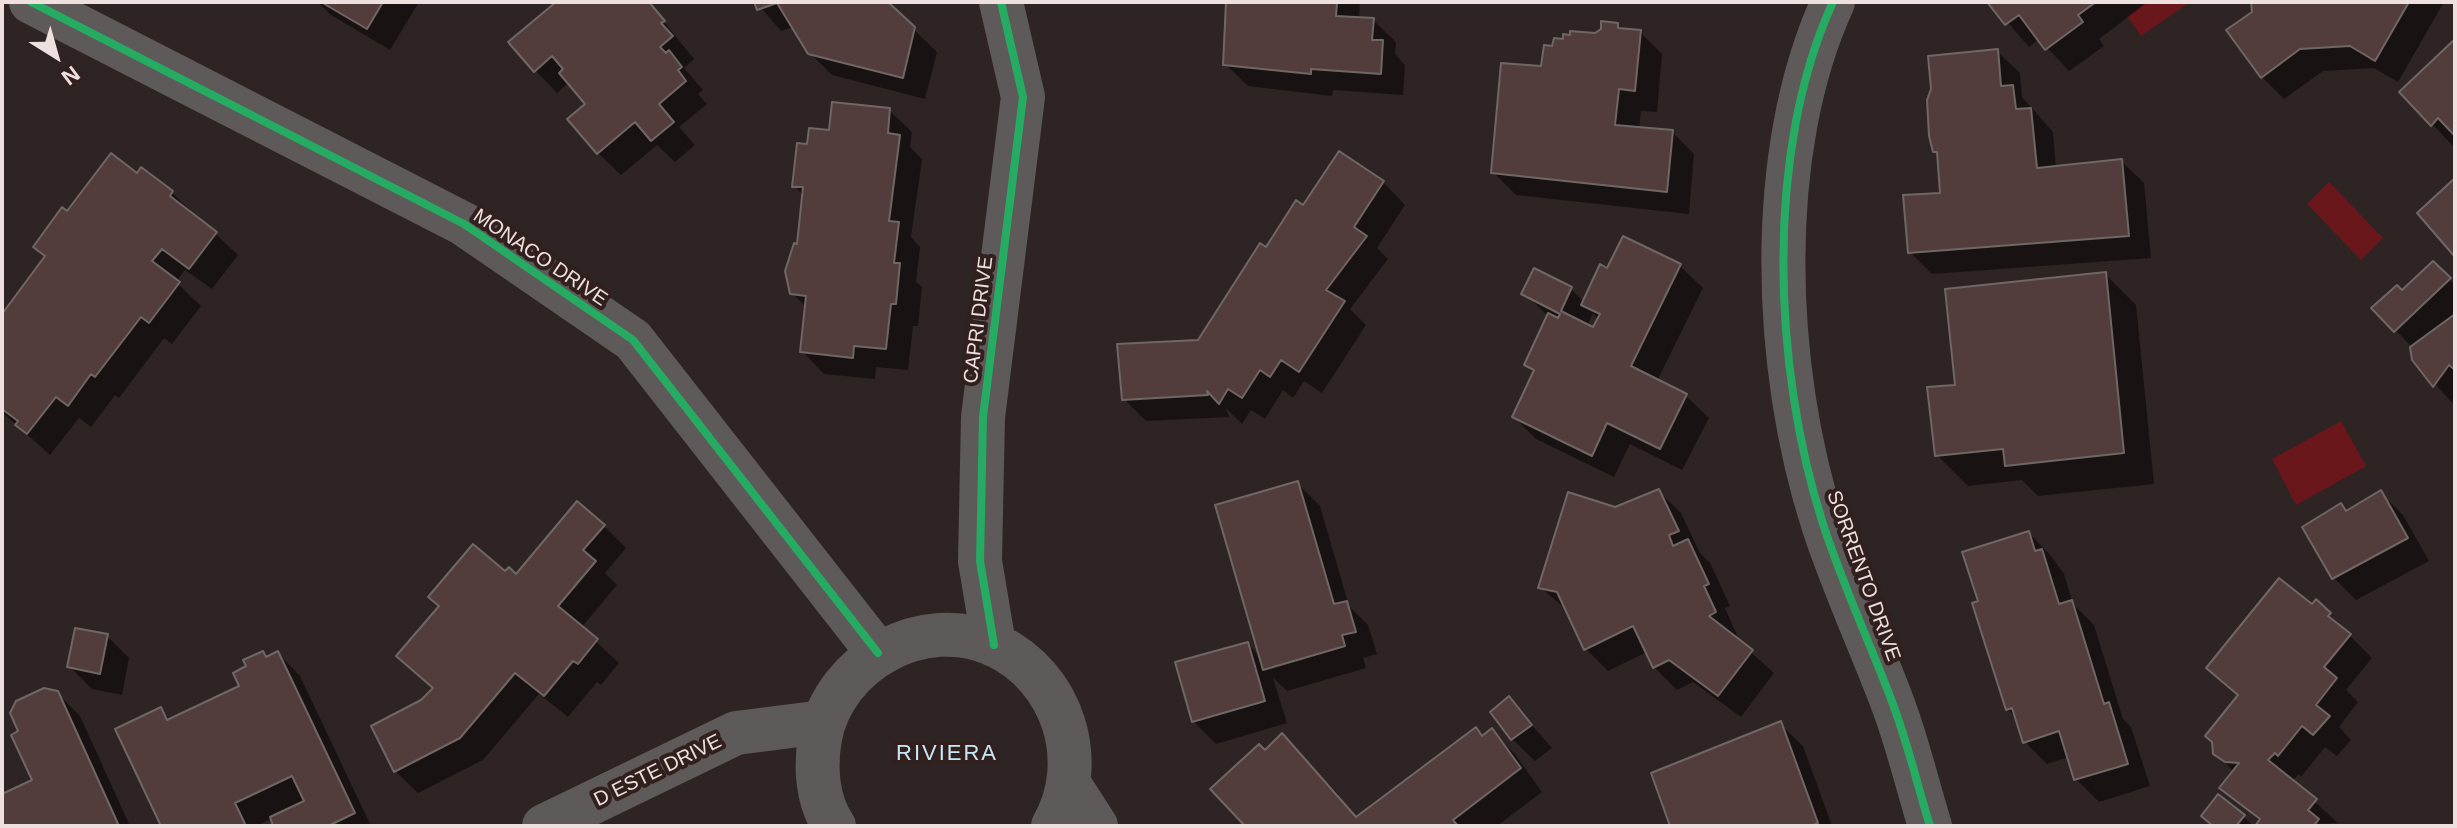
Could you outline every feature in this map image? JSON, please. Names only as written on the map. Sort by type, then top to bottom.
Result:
[{"type":"street","name":"MONACO DRIVE","points":[[31,2],[464,224],[633,340],[878,653]]},
{"type":"street","name":"CAPRI DRIVE","points":[[994,645],[980,561],[983,417],[1023,97],[1001,2]]},
{"type":"street","name":"SORRENTO DRIVE","points":[[1833,2],[1818,34],[1789,162],[1782,279],[1794,406],[1823,523],[1893,703],[1930,826]]},
{"type":"street","points":[[829,825],[819,790],[817,756],[823,722],[836,695],[854,672],[878,653],[915,639],[955,635],[994,645],[1030,668],[1056,701],[1070,741],[1069,784],[1053,826]]},
{"type":"street","name":"D ESTE DRIVE","points":[[544,826],[736,733],[823,722]]},
{"type":"street","points":[[1069,784],[1096,826]]},
{"type":"shaded area","points":[[2146,2],[2190,2],[2141,36],[2127,16]]},
{"type":"shaded area","points":[[2329,182],[2383,238],[2361,260],[2307,204]]},
{"type":"shaded area","points":[[2341,421],[2366,466],[2296,505],[2272,459]]},
{"type":"building","points":[[321,2],[383,2],[367,29]]},
{"type":"building","points":[[556,2],[649,2],[665,21],[661,23],[673,36],[660,47],[666,53],[669,50],[682,67],[678,70],[686,81],[659,104],[674,122],[651,141],[635,122],[597,154],[567,119],[585,104],[559,73],[563,69],[552,56],[534,72],[508,42]]},
{"type":"building","points":[[754,2],[888,2],[915,27],[903,78],[808,54],[777,3],[757,10]]},
{"type":"building","points":[[1226,2],[1337,2],[1336,16],[1374,18],[1372,40],[1383,40],[1381,74],[1311,69],[1311,74],[1223,65]]},
{"type":"building","points":[[1987,2],[2096,2],[2078,15],[2083,22],[2045,50],[2019,15],[2005,25]]},
{"type":"building","points":[[2251,2],[2409,2],[2375,61],[2350,46],[2300,49],[2261,78],[2226,30],[2252,12]]},
{"type":"building","points":[[1601,21],[1618,23],[1618,28],[1641,30],[1635,91],[1619,89],[1615,125],[1673,130],[1667,192],[1491,173],[1501,63],[1541,66],[1544,45],[1552,46],[1554,38],[1563,39],[1563,34],[1570,35],[1570,31],[1595,33],[1601,29]]},
{"type":"building","points":[[2455,39],[2455,136],[2438,118],[2431,126],[2399,92]]},
{"type":"building","points":[[1998,49],[2001,86],[2013,85],[2016,109],[2031,108],[2037,168],[2122,159],[2129,236],[1908,253],[1903,195],[1940,193],[1937,152],[1933,152],[1929,136],[1927,100],[1931,89],[1928,56]]},
{"type":"building","points":[[832,102],[890,108],[888,133],[900,135],[889,221],[899,222],[894,263],[900,263],[896,304],[891,304],[886,349],[854,346],[853,358],[800,352],[806,296],[790,294],[785,271],[794,243],[797,244],[803,187],[792,187],[797,143],[807,144],[809,128],[829,130]]},
{"type":"building","points":[[1339,151],[1384,181],[1354,227],[1367,236],[1326,290],[1345,301],[1299,372],[1281,360],[1270,377],[1260,370],[1242,398],[1228,389],[1219,404],[1207,391],[1208,395],[1122,400],[1117,344],[1198,340],[1260,243],[1266,247],[1296,200],[1303,205]]},
{"type":"building","points":[[111,153],[137,173],[141,167],[173,191],[170,196],[217,232],[189,269],[162,249],[152,261],[180,282],[149,323],[141,317],[95,377],[91,374],[68,406],[56,397],[27,434],[15,425],[18,421],[2,409],[2,314],[45,256],[33,247],[62,207],[67,211]]},
{"type":"building","points":[[2455,178],[2455,257],[2417,213]]},
{"type":"building","points":[[1623,236],[1681,264],[1631,366],[1687,394],[1660,449],[1607,423],[1592,456],[1512,417],[1534,370],[1524,365],[1548,313],[1558,318],[1560,314],[1521,294],[1534,268],[1572,287],[1561,311],[1593,327],[1600,314],[1581,305],[1600,264],[1607,268]]},
{"type":"building","points":[[2433,261],[2451,278],[2394,332],[2371,308],[2397,285],[2402,290]]},
{"type":"building","points":[[2106,272],[2124,453],[2005,466],[2003,449],[1935,456],[1927,387],[1955,385],[1945,289]]},
{"type":"building","points":[[2455,314],[2455,370],[2449,365],[2433,387],[2412,360],[2410,347]]},
{"type":"building","points":[[1298,481],[1334,604],[1347,601],[1356,632],[1342,635],[1345,646],[1263,670],[1215,505]]},
{"type":"building","points":[[1659,489],[1679,531],[1669,535],[1673,546],[1688,539],[1709,584],[1704,586],[1716,612],[1709,616],[1753,650],[1718,696],[1669,660],[1653,668],[1633,626],[1584,650],[1557,592],[1538,588],[1568,492],[1615,507]]},
{"type":"building","points":[[2381,490],[2408,538],[2332,579],[2302,527],[2341,503],[2346,511]]},
{"type":"building","points":[[577,501],[605,525],[583,550],[596,561],[558,606],[598,639],[578,664],[573,661],[544,696],[515,673],[460,738],[394,772],[371,726],[421,700],[433,688],[396,656],[439,606],[428,597],[473,544],[505,571],[509,567],[516,574]]},
{"type":"building","points":[[2029,531],[2035,551],[2042,549],[2059,604],[2072,600],[2104,704],[2109,702],[2128,764],[2074,780],[2059,731],[2023,743],[2012,708],[2006,710],[1972,603],[1978,601],[1962,552]]},
{"type":"building","points":[[2279,578],[2312,604],[2316,599],[2331,613],[2328,616],[2351,634],[2324,667],[2337,678],[2316,705],[2330,716],[2313,735],[2302,726],[2278,756],[2275,753],[2268,760],[2317,799],[2308,810],[2319,819],[2314,826],[2255,826],[2260,819],[2219,788],[2239,763],[2225,762],[2213,754],[2212,742],[2205,736],[2238,695],[2206,668]]},
{"type":"building","points":[[75,628],[108,634],[100,674],[67,667]]},
{"type":"building","points":[[1248,642],[1265,701],[1192,722],[1175,662]]},
{"type":"building","points":[[263,651],[266,657],[278,651],[355,813],[328,826],[273,826],[270,817],[304,801],[292,776],[235,803],[246,826],[161,826],[115,729],[161,707],[167,720],[239,686],[233,673],[246,666],[243,660]]},
{"type":"building","points":[[44,688],[58,691],[119,826],[2,826],[2,794],[32,780],[11,735],[18,731],[10,713],[16,701]]},
{"type":"building","points":[[1509,696],[1532,725],[1511,740],[1490,712]]},
{"type":"building","points":[[1781,721],[1818,823],[1811,826],[1670,826],[1651,773]]},
{"type":"building","points":[[1476,727],[1482,736],[1492,728],[1521,768],[1453,820],[1458,826],[1245,826],[1210,789],[1259,744],[1265,750],[1282,733],[1356,817]]},
{"type":"building","points":[[2218,794],[2245,815],[2236,826],[2213,826],[2201,816]]},
{"type":"cycle path","points":[[31,2],[464,224],[633,340],[878,653]]},
{"type":"cycle path","points":[[994,645],[980,561],[983,417],[1023,97],[1001,2]]},
{"type":"cycle path","points":[[1833,2],[1811,61],[1795,125],[1786,192],[1783,261],[1786,330],[1794,398],[1806,463],[1823,524],[1897,715],[1930,826]]},
{"type":"district","name":"RIVIERA","points":[[947,754]]}]
